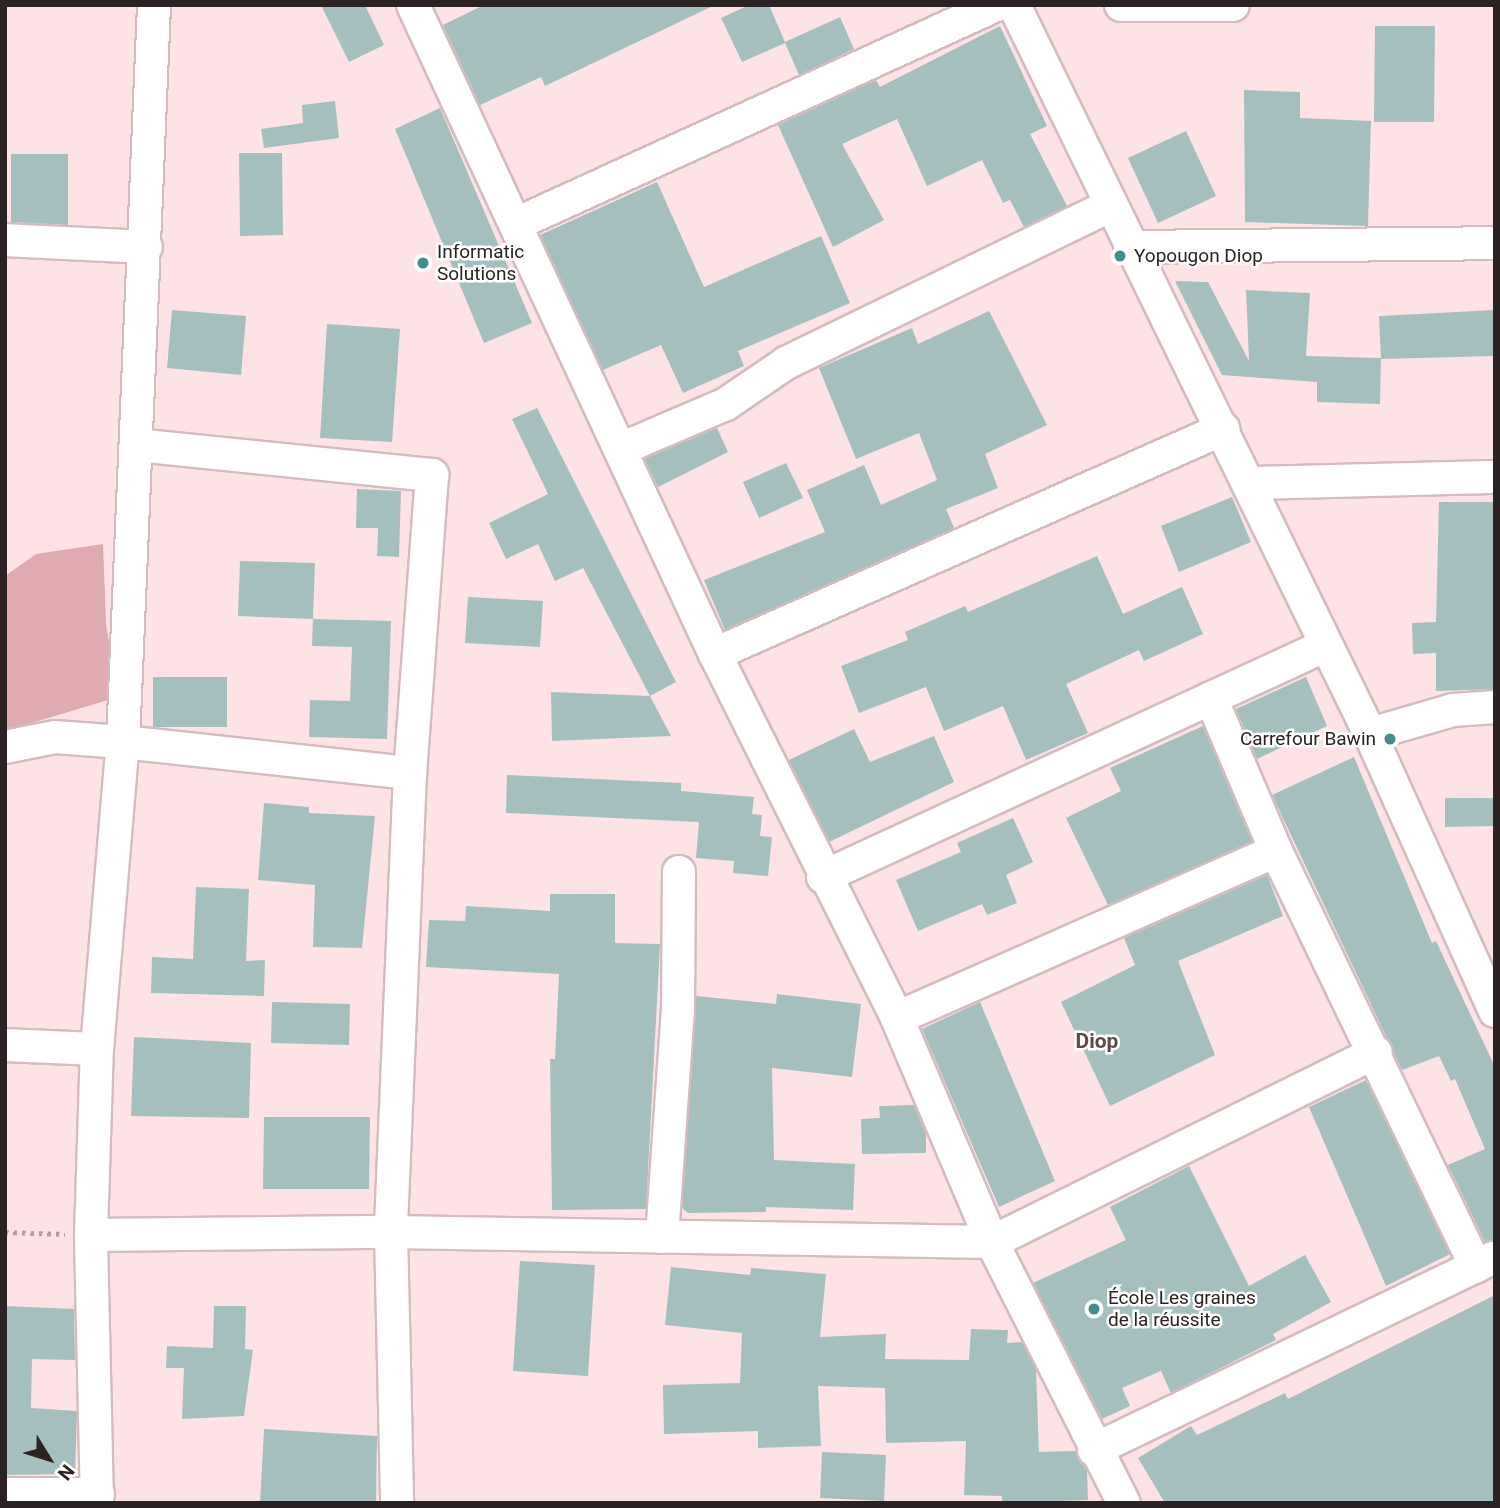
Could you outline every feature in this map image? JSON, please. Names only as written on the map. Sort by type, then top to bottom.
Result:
[{"type":"street","points":[[5,1494],[97,1498],[91,1235],[97,1049],[123,742],[146,247],[154,5]]},
{"type":"street","points":[[516,224],[996,5]]},
{"type":"street","points":[[1014,5],[1130,247],[1223,429],[1324,646],[1484,961],[1495,1011]]},
{"type":"street","points":[[1123,5],[1233,5]]},
{"type":"street","points":[[425,9],[516,224],[715,654],[823,877],[897,1018],[992,1242],[1094,1450],[1124,1503]]},
{"type":"street","points":[[621,449],[726,404],[786,363],[1110,206]]},
{"type":"street","points":[[5,240],[146,247]]},
{"type":"street","points":[[1130,247],[1495,243]]},
{"type":"street","points":[[715,654],[1223,429]]},
{"type":"street","points":[[136,445],[432,475],[410,773],[391,1232],[397,1503]]},
{"type":"street","points":[[1249,483],[1495,477]]},
{"type":"street","points":[[823,877],[1324,646]]},
{"type":"street","points":[[1094,1450],[1485,1262],[1276,851],[1212,698]]},
{"type":"street","points":[[1370,734],[1453,710],[1495,707]]},
{"type":"street","points":[[5,747],[55,737],[410,773]]},
{"type":"street","points":[[897,1018],[1276,851]]},
{"type":"street","points":[[662,1237],[678,1011],[679,872]]},
{"type":"street","points":[[5,1045],[97,1049]]},
{"type":"street","points":[[91,1235],[391,1232],[992,1242],[1376,1052]]},
{"type":"path","points":[[5,1232],[91,1235]]},
{"type":"shaded area","points":[[103,544],[106,624],[118,697],[5,731],[5,576],[36,554]]},
{"type":"building","points":[[321,5],[365,5],[384,45],[349,62]]},
{"type":"building","points":[[484,5],[715,5],[545,86],[541,77],[480,105],[443,25]]},
{"type":"building","points":[[749,5],[769,5],[785,42],[840,17],[854,49],[799,75],[785,43],[742,62],[721,18]]},
{"type":"building","points":[[1000,26],[1047,126],[1030,134],[1067,206],[1024,227],[1010,200],[1003,203],[982,160],[927,186],[897,119],[842,144],[884,220],[833,247],[778,125],[876,80],[880,87]]},
{"type":"building","points":[[1375,26],[1435,26],[1434,122],[1374,122]]},
{"type":"building","points":[[1244,90],[1300,92],[1300,118],[1371,121],[1368,226],[1245,222]]},
{"type":"building","points":[[335,101],[339,138],[264,148],[261,129],[303,123],[302,105]]},
{"type":"building","points":[[440,108],[532,323],[484,343],[395,129]]},
{"type":"building","points":[[1186,131],[1216,196],[1158,223],[1128,158]]},
{"type":"building","points":[[239,153],[282,153],[283,235],[240,236]]},
{"type":"building","points":[[11,154],[68,154],[68,225],[11,222]]},
{"type":"building","points":[[657,182],[704,287],[821,236],[850,303],[738,351],[744,366],[683,393],[661,345],[603,370],[540,235]]},
{"type":"building","points":[[1175,281],[1208,282],[1249,361],[1246,290],[1310,293],[1306,356],[1381,358],[1380,404],[1317,402],[1317,382],[1222,375]]},
{"type":"building","points":[[172,310],[246,316],[241,375],[167,368]]},
{"type":"building","points":[[1495,310],[1495,356],[1381,359],[1379,316]]},
{"type":"building","points":[[989,311],[1047,425],[985,454],[998,488],[946,509],[954,528],[725,630],[704,580],[825,532],[807,490],[864,465],[881,505],[937,480],[919,433],[856,459],[819,368],[912,328],[918,344]]},
{"type":"building","points":[[327,324],[400,329],[392,442],[320,438]]},
{"type":"building","points":[[537,408],[676,682],[650,696],[583,568],[555,581],[538,544],[506,559],[489,523],[548,494],[512,419]]},
{"type":"building","points":[[717,428],[728,452],[658,487],[644,459]]},
{"type":"building","points":[[786,463],[803,498],[759,518],[743,482]]},
{"type":"building","points":[[357,489],[401,491],[399,557],[377,556],[378,528],[356,528]]},
{"type":"building","points":[[1232,497],[1251,542],[1179,572],[1161,526]]},
{"type":"building","points":[[1439,502],[1494,502],[1495,689],[1436,691],[1436,653],[1413,654],[1412,623],[1436,622]]},
{"type":"building","points":[[1097,556],[1123,614],[1182,587],[1203,634],[1144,661],[1139,650],[1066,684],[1088,733],[1026,760],[1003,706],[944,731],[926,687],[859,713],[841,666],[908,640],[905,632],[965,606],[968,612]]},
{"type":"building","points":[[240,561],[315,563],[313,619],[238,616]]},
{"type":"building","points":[[468,597],[543,601],[540,647],[465,643]]},
{"type":"building","points":[[313,619],[391,621],[387,739],[309,737],[310,700],[350,701],[352,647],[312,646]]},
{"type":"building","points":[[153,677],[227,677],[227,727],[153,727]]},
{"type":"building","points":[[1306,677],[1327,726],[1257,759],[1236,709]]},
{"type":"building","points":[[551,692],[650,696],[671,736],[552,741]]},
{"type":"building","points":[[1203,726],[1252,842],[1108,905],[1066,818],[1121,791],[1110,768]]},
{"type":"building","points":[[854,729],[870,762],[934,736],[954,782],[829,842],[789,760]]},
{"type":"building","points":[[1354,757],[1432,943],[1436,941],[1495,1067],[1495,1240],[1485,1242],[1448,1165],[1485,1149],[1455,1079],[1451,1081],[1439,1056],[1402,1070],[1272,795]]},
{"type":"building","points":[[507,775],[681,783],[681,791],[754,797],[752,814],[762,815],[760,836],[772,837],[768,876],[733,873],[734,861],[696,858],[699,822],[506,813]]},
{"type":"building","points":[[1445,798],[1495,798],[1495,826],[1445,827]]},
{"type":"building","points":[[264,803],[309,807],[309,813],[375,816],[362,948],[313,947],[315,885],[258,880]]},
{"type":"building","points":[[1013,818],[1033,862],[1006,875],[1017,903],[987,915],[982,904],[918,931],[896,880],[961,852],[957,843]]},
{"type":"building","points":[[1267,875],[1283,916],[1178,961],[1215,1055],[1110,1106],[1061,1002],[1135,965],[1124,938]]},
{"type":"building","points":[[196,887],[249,889],[246,961],[265,960],[264,996],[151,993],[152,957],[193,959]]},
{"type":"building","points":[[550,894],[615,894],[615,943],[660,944],[646,1209],[552,1210],[550,1059],[555,1059],[559,974],[426,967],[429,920],[465,921],[466,906],[550,911]]},
{"type":"building","points":[[777,994],[861,1004],[852,1077],[772,1068],[774,1160],[855,1164],[853,1210],[766,1207],[766,1212],[688,1213],[682,1208],[696,996],[776,1004]]},
{"type":"building","points":[[272,1002],[350,1004],[349,1045],[271,1043]]},
{"type":"building","points":[[980,1002],[1055,1181],[999,1207],[922,1029]]},
{"type":"building","points":[[134,1037],[251,1043],[249,1118],[131,1116]]},
{"type":"building","points":[[1366,1080],[1450,1254],[1386,1286],[1309,1107]]},
{"type":"building","points":[[914,1105],[926,1133],[926,1153],[862,1154],[861,1119],[880,1118],[879,1106]]},
{"type":"building","points":[[264,1117],[370,1117],[369,1189],[263,1189]]},
{"type":"building","points":[[1189,1166],[1249,1286],[1305,1255],[1331,1302],[1273,1334],[1276,1340],[1171,1393],[1161,1371],[1122,1388],[1130,1406],[1102,1419],[1033,1283],[1126,1240],[1110,1207]]},
{"type":"building","points":[[520,1261],[595,1265],[588,1376],[513,1371]]},
{"type":"building","points":[[671,1267],[750,1275],[751,1268],[826,1274],[820,1337],[886,1334],[885,1359],[969,1360],[971,1329],[1008,1330],[1007,1343],[1022,1342],[1036,1370],[1039,1452],[1076,1451],[1087,1470],[1088,1500],[1002,1503],[1002,1496],[964,1495],[966,1441],[886,1443],[885,1388],[818,1386],[821,1446],[758,1448],[758,1431],[664,1434],[663,1385],[740,1383],[742,1333],[665,1325]]},
{"type":"building","points":[[1495,1295],[1495,1503],[1165,1503],[1138,1458],[1191,1426],[1197,1435],[1285,1393],[1288,1399]]},
{"type":"building","points":[[5,1306],[74,1309],[75,1360],[32,1359],[31,1408],[77,1411],[75,1474],[5,1475]]},
{"type":"building","points":[[214,1306],[246,1306],[245,1349],[253,1350],[244,1416],[182,1419],[184,1368],[166,1368],[167,1346],[213,1348]]},
{"type":"building","points":[[264,1429],[377,1436],[376,1503],[260,1503]]},
{"type":"building","points":[[822,1452],[886,1455],[884,1501],[820,1498]]},
{"type":"place","name":"Yopougon Diop","points":[[1120,256]]},
{"type":"place","name":"Informatic Solutions","points":[[423,263]]},
{"type":"place","name":"Carrefour Bawin","points":[[1390,739]]},
{"type":"place","name":"École Les graines de la réussite","points":[[1094,1309]]},
{"type":"district","name":"Diop","points":[[1097,1041]]}]
